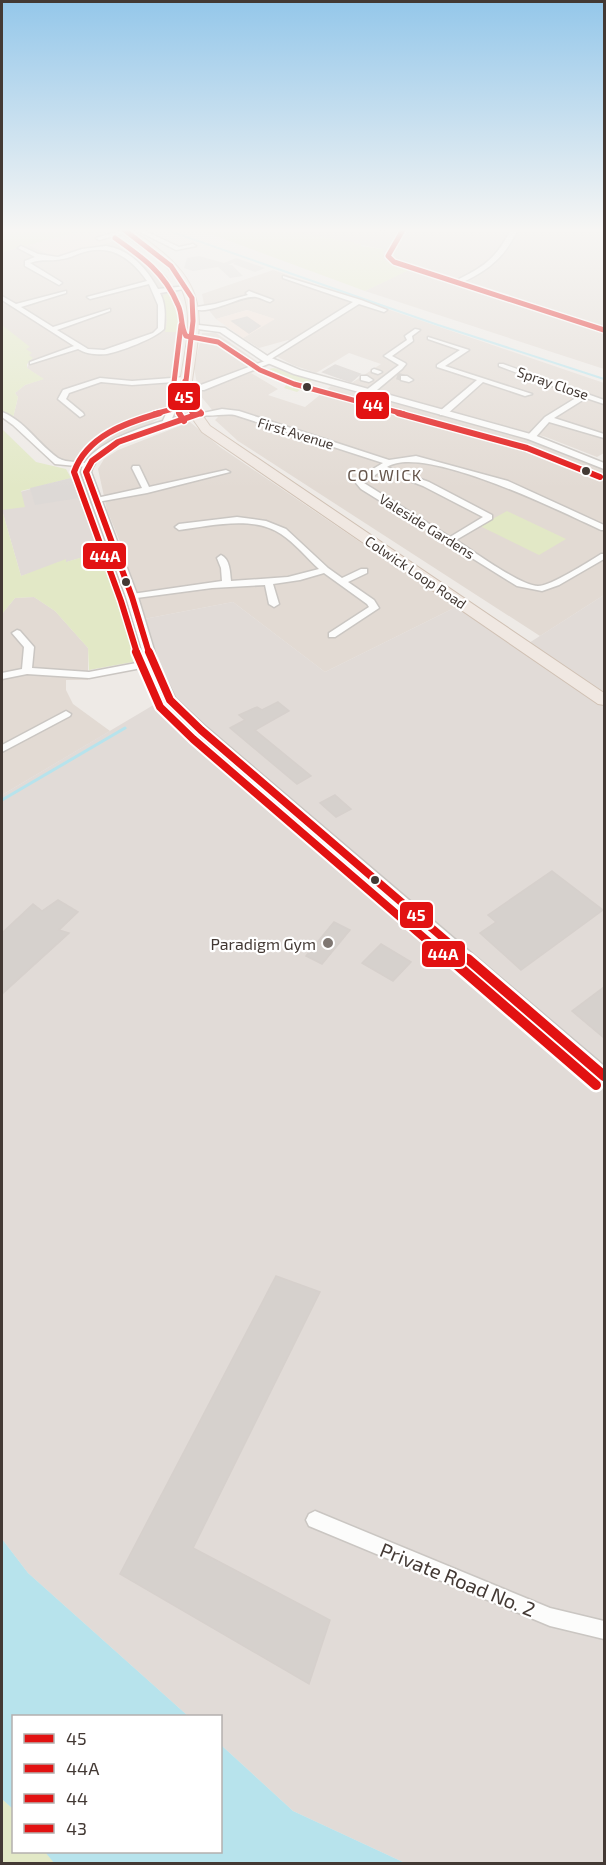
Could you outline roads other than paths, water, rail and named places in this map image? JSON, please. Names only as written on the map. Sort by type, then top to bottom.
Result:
[{"type":"main road","points":[[194,315],[184,398],[198,415]]},
{"type":"main road","name":"Colwick Loop Road","points":[[198,415],[216,438],[604,700]]},
{"type":"street","points":[[30,315],[86,351],[105,352],[159,332],[162,315]]},
{"type":"street","points":[[51,330],[91,315]]},
{"type":"street","points":[[201,388],[268,360],[339,315]]},
{"type":"street","points":[[557,315],[604,330]]},
{"type":"street","points":[[193,327],[222,330],[268,360],[368,393],[531,437],[604,466]]},
{"type":"street","points":[[368,393],[372,381],[391,375],[403,364],[387,356],[411,340],[408,336],[420,328]]},
{"type":"street","points":[[430,338],[466,350],[439,366],[528,394]]},
{"type":"street","points":[[34,361],[78,347]]},
{"type":"street","name":"Spray Close","points":[[501,365],[604,402]]},
{"type":"street","points":[[443,413],[482,379]]},
{"type":"street","points":[[80,414],[62,399],[66,392],[100,380],[132,383],[185,380]]},
{"type":"street","points":[[531,437],[549,420],[585,395]]},
{"type":"street","points":[[166,423],[176,400]]},
{"type":"street","name":"First Avenue","points":[[198,415],[222,411],[236,413],[385,465],[489,517],[449,541]]},
{"type":"street","points":[[2,414],[16,423],[58,462],[87,465]]},
{"type":"street","points":[[198,415],[166,423],[106,450],[87,465],[86,472],[132,597],[152,663],[167,694],[176,707],[604,1076]]},
{"type":"street","points":[[549,420],[603,436]]},
{"type":"street","points":[[385,465],[416,458],[505,483],[604,528]]},
{"type":"street","name":"Valeside Gardens","points":[[385,465],[363,478],[360,483],[520,584],[538,588],[556,583],[604,556]]},
{"type":"street","points":[[140,472],[147,491]]},
{"type":"street","points":[[95,501],[147,491],[219,472]]},
{"type":"street","points":[[179,527],[237,520],[266,524],[283,531],[325,570],[371,602],[374,609],[332,635]]},
{"type":"street","points":[[221,558],[227,584]]},
{"type":"street","points":[[132,597],[227,584],[269,584],[302,579],[325,570]]},
{"type":"street","points":[[343,581],[364,571]]},
{"type":"street","points":[[269,584],[274,604]]},
{"type":"street","points":[[17,633],[29,647],[27,671]]},
{"type":"street","points":[[2,676],[27,671],[89,675],[152,663]]},
{"type":"street","points":[[2,749],[66,714]]},
{"type":"street","name":"Private Road No. 2","points":[[315,1520],[550,1617],[604,1630]]},
{"type":"water","points":[[2,1539],[28,1573],[187,1715],[12,1715],[12,1808],[2,1799]]},
{"type":"water","points":[[222,1746],[293,1811],[405,1863],[55,1864],[46,1853],[222,1853]]},
{"type":"waterway","points":[[410,315],[604,379]]},
{"type":"waterway","points":[[2,800],[125,728]]},
{"type":"tunnel","points":[[397,376],[404,378]]},
{"type":"place","name":"Paradigm Gym","points":[[328,943]]},
{"type":"district","name":"COLWICK","points":[[385,474]]}]
